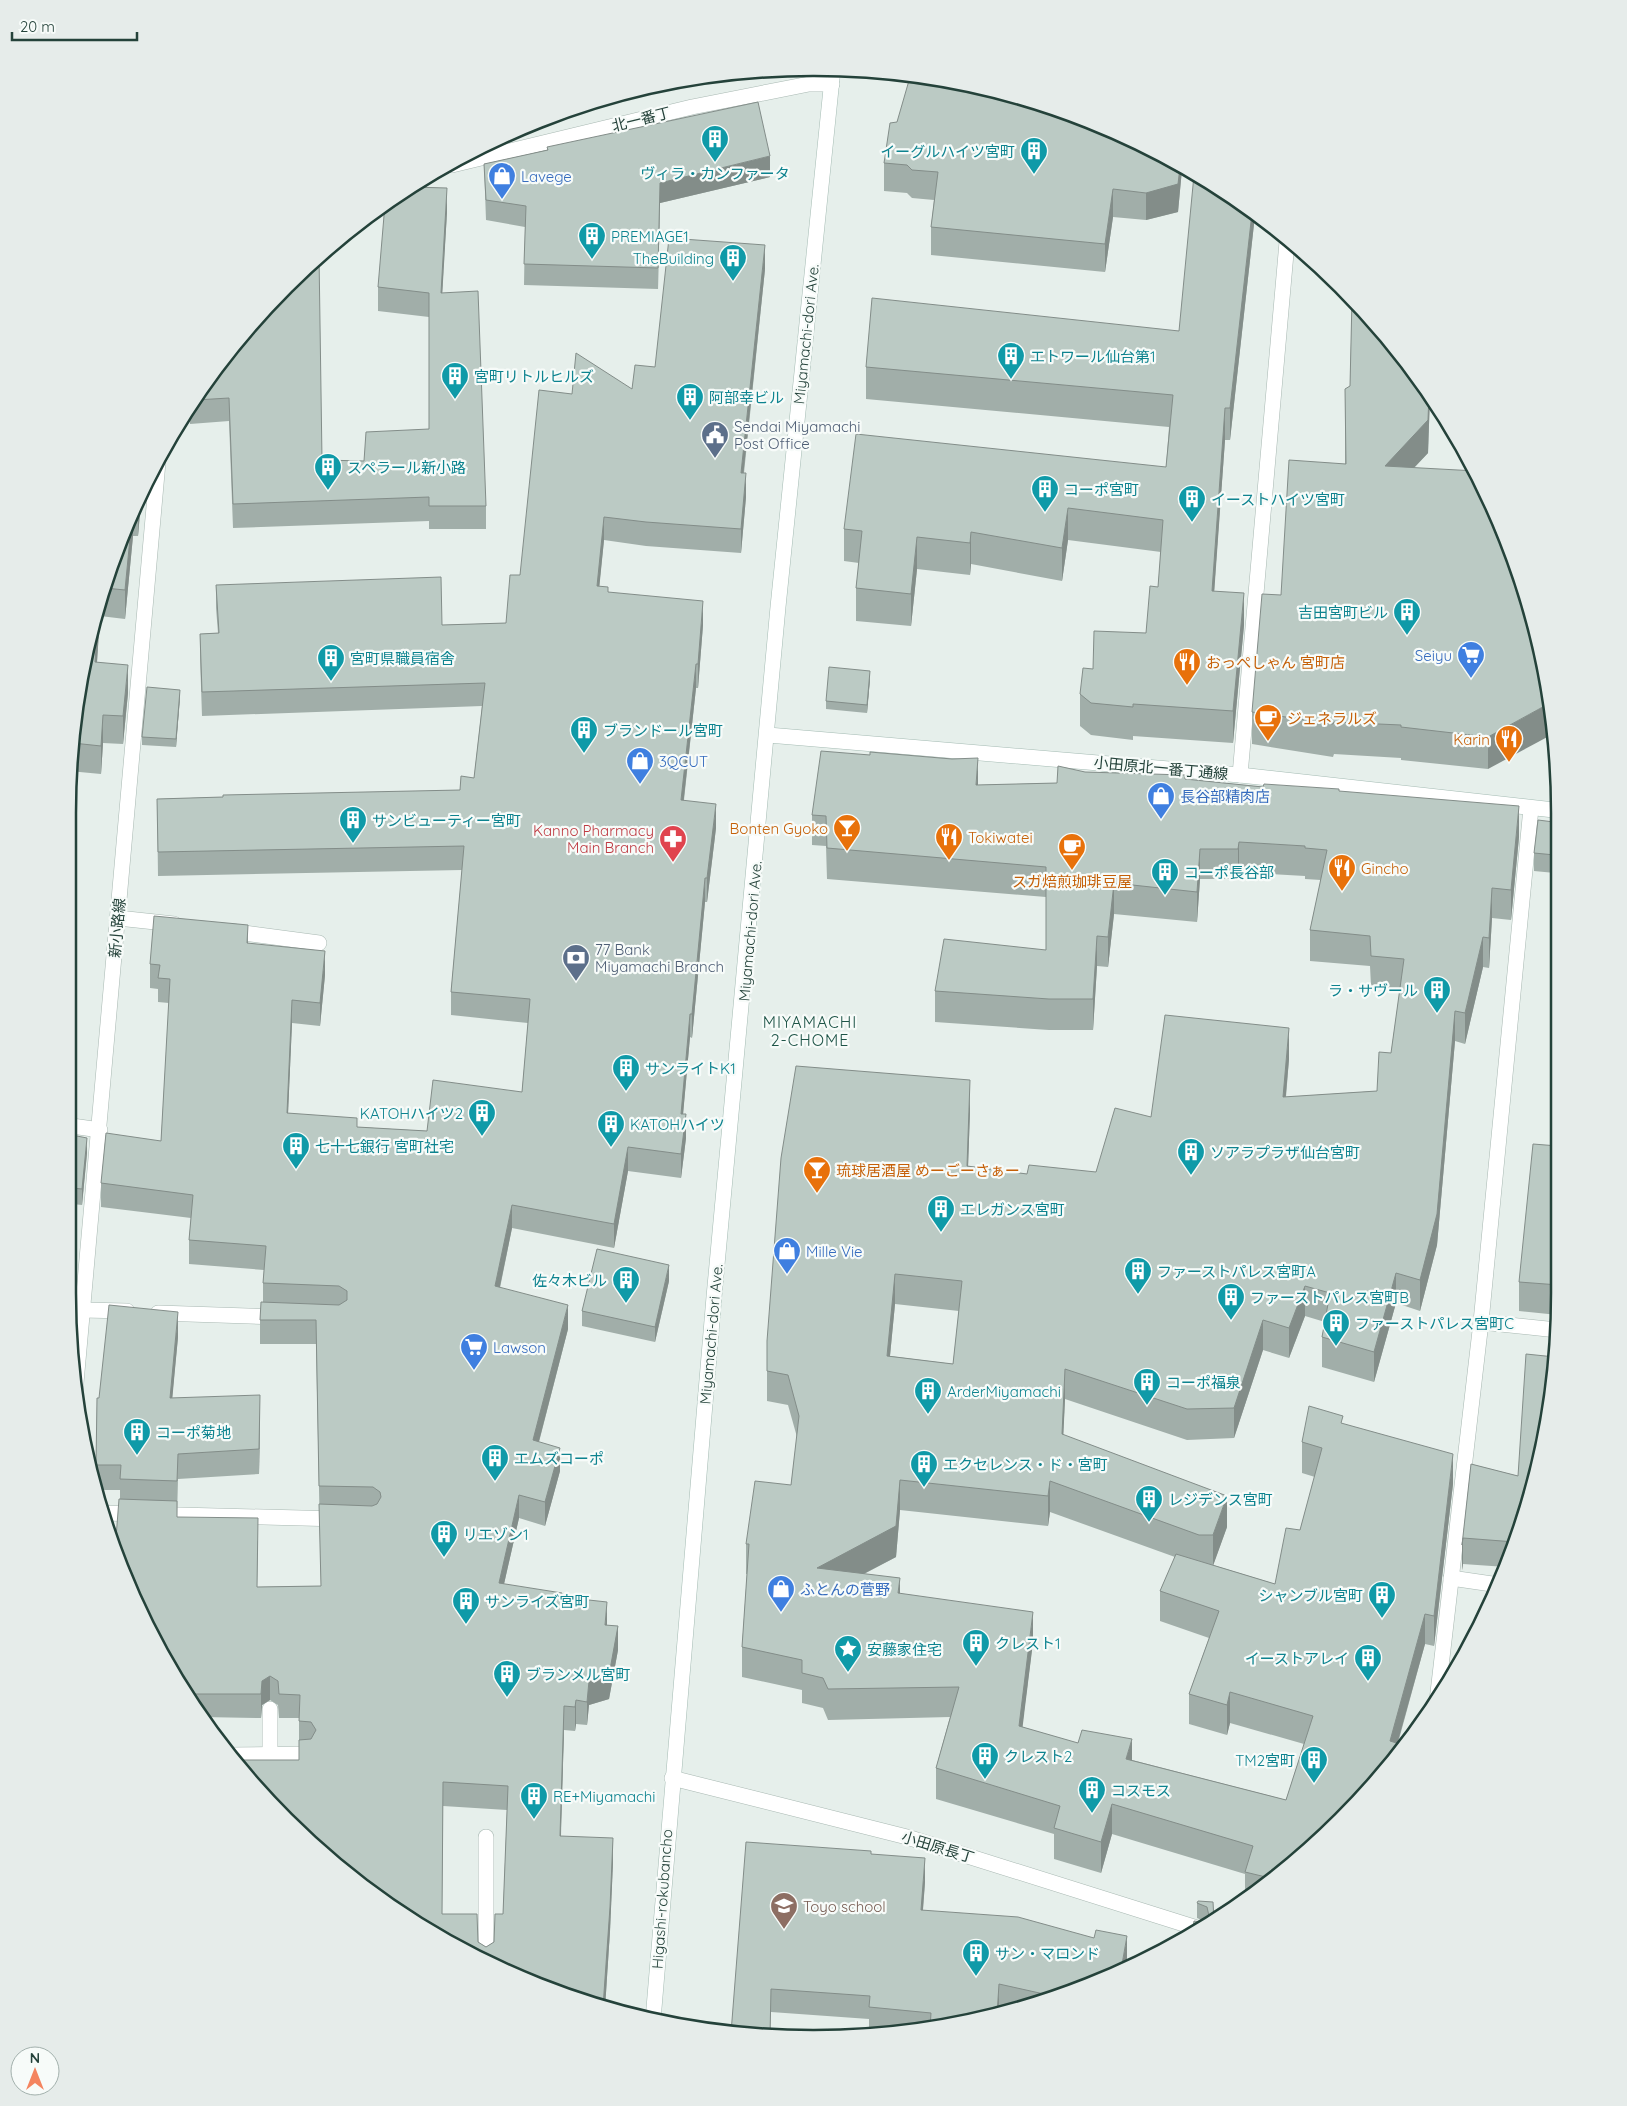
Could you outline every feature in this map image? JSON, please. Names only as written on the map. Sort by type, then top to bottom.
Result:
[{"type":"street","name":"北一番丁","points":[[472,160],[692,107],[809,84],[832,77]]},
{"type":"street","name":"Miyamachi-dori Ave.","points":[[672,1778],[692,1574],[714,1297],[768,735],[778,607],[832,77]]},
{"type":"street","points":[[1240,775],[1287,249]]},
{"type":"street","name":"新小路線","points":[[79,1351],[157,479]]},
{"type":"street","name":"小田原北一番丁通線","points":[[768,735],[1240,775],[1551,810]]},
{"type":"street","points":[[1439,1682],[1481,1322],[1531,808]]},
{"type":"street","points":[[118,918],[187,926]]},
{"type":"street","points":[[217,929],[319,944]]},
{"type":"street","points":[[76,1127],[100,1130]]},
{"type":"street","points":[[83,1310],[299,1318]]},
{"type":"street","points":[[1481,1322],[1549,1329]]},
{"type":"street","points":[[110,1513],[352,1520]]},
{"type":"street","points":[[1451,1578],[1491,1584]]},
{"type":"street","points":[[270,1710],[270,1754]]},
{"type":"street","points":[[239,1754],[307,1754]]},
{"type":"street","name":"小田原長丁","points":[[672,1778],[907,1837],[1190,1926]]},
{"type":"street","name":"Higashi-rokubancho","points":[[654,2012],[672,1778]]},
{"type":"street","points":[[486,1837],[486,1953]]},
{"type":"building","points":[[908,83],[957,90],[1004,101],[1096,132],[1140,152],[1179,173],[1178,184],[1146,193],[1113,189],[1105,244],[931,227],[938,172],[912,170],[907,165],[884,163],[890,123],[897,122]]},
{"type":"building","points":[[758,102],[770,156],[660,183],[658,268],[524,264],[526,206],[486,200],[484,164],[548,150],[547,147]]},
{"type":"building","points":[[1193,182],[1223,200],[1251,221],[1230,408],[1225,408],[1212,591],[1244,593],[1233,711],[1133,704],[1133,707],[1091,703],[1080,694],[1083,668],[1093,669],[1094,631],[1146,633],[1150,586],[1158,587],[1163,520],[1068,508],[1062,548],[971,532],[970,543],[917,537],[911,594],[856,588],[862,531],[844,529],[856,434],[1166,467],[1173,395],[866,367],[872,298],[1179,331]]},
{"type":"building","points":[[425,187],[447,188],[441,293],[478,291],[486,506],[429,506],[429,497],[233,504],[229,398],[203,400],[259,327],[319,266],[322,460],[364,461],[366,432],[429,429],[429,293],[378,287],[384,215]]},
{"type":"building","points":[[669,238],[765,245],[741,473],[746,473],[741,529],[604,517],[597,586],[608,587],[608,592],[703,601],[698,664],[696,664],[681,800],[716,804],[707,878],[705,878],[692,1014],[690,1014],[681,1114],[686,1114],[681,1154],[628,1147],[614,1224],[512,1205],[495,1286],[568,1305],[533,1440],[560,1448],[545,1502],[519,1495],[499,1583],[562,1593],[561,1597],[607,1602],[605,1625],[618,1626],[609,1675],[589,1681],[587,1702],[576,1700],[575,1707],[564,1706],[560,1836],[613,1838],[604,1999],[531,1974],[487,1954],[445,1931],[404,1906],[365,1877],[327,1847],[292,1814],[244,1760],[299,1760],[299,1740],[311,1739],[316,1730],[311,1722],[299,1721],[300,1695],[279,1694],[278,1681],[270,1676],[262,1681],[261,1694],[195,1694],[152,1619],[132,1575],[116,1533],[119,1499],[177,1501],[177,1517],[258,1518],[257,1587],[321,1586],[319,1504],[372,1506],[377,1504],[381,1497],[380,1492],[373,1487],[319,1486],[316,1320],[260,1320],[261,1302],[339,1305],[347,1300],[347,1291],[339,1286],[263,1283],[266,1246],[189,1240],[193,1195],[101,1183],[106,1133],[161,1141],[170,979],[158,978],[160,965],[150,964],[154,916],[248,925],[247,943],[325,951],[320,1003],[292,1000],[287,1113],[357,1118],[357,1127],[427,1131],[433,1080],[522,1092],[530,999],[451,992],[464,846],[158,852],[157,799],[223,797],[223,795],[460,790],[461,776],[474,778],[485,683],[202,692],[200,634],[219,633],[216,585],[441,577],[442,625],[506,623],[510,575],[520,575],[539,390],[572,394],[576,353],[632,389],[635,365],[655,367]],"holes":[[[443,1782],[508,1786],[503,1914],[495,1914],[494,1942],[486,1947],[478,1942],[477,1914],[442,1914]]]},
{"type":"building","name":"吉田宮町ビル","points":[[1352,310],[1368,327],[1429,406],[1428,420],[1385,466],[1466,470],[1495,531],[1526,623],[1537,670],[1543,707],[1488,737],[1401,727],[1401,725],[1334,722],[1333,724],[1252,712],[1262,594],[1281,595],[1289,460],[1346,464],[1345,389],[1350,386]]},
{"type":"building","points":[[130,536],[125,590],[111,589]]},
{"type":"building","points":[[96,643],[95,662],[128,665],[123,716],[103,715],[101,746],[80,744],[90,670]]},
{"type":"building","points":[[829,667],[870,671],[867,705],[826,701]]},
{"type":"building","points":[[147,687],[180,690],[176,739],[142,737]]},
{"type":"building","points":[[821,751],[870,755],[870,752],[952,759],[978,758],[976,785],[1057,783],[1058,766],[1085,772],[1185,775],[1185,779],[1263,787],[1264,784],[1339,789],[1339,791],[1519,806],[1511,890],[1492,888],[1489,938],[1483,937],[1465,1013],[1455,1011],[1437,1214],[1420,1280],[1396,1273],[1374,1352],[1322,1337],[1330,1293],[1305,1286],[1289,1328],[1263,1320],[1234,1408],[1187,1409],[1065,1369],[1062,1434],[1227,1496],[1213,1535],[1199,1535],[1050,1481],[1048,1496],[900,1480],[896,1526],[817,1568],[900,1578],[898,1593],[1033,1612],[1019,1726],[1078,1743],[1082,1730],[1132,1739],[1126,1759],[1286,1800],[1313,1716],[1230,1692],[1227,1705],[1189,1694],[1219,1611],[1160,1591],[1176,1554],[1275,1584],[1286,1528],[1300,1530],[1322,1448],[1302,1442],[1309,1406],[1343,1416],[1341,1423],[1453,1454],[1434,1616],[1425,1614],[1390,1741],[1396,1743],[1368,1779],[1335,1814],[1300,1847],[1263,1876],[1245,1872],[1253,1846],[1112,1804],[1101,1842],[1054,1828],[1060,1806],[936,1768],[959,1687],[828,1689],[823,1678],[802,1673],[802,1660],[742,1647],[749,1544],[746,1544],[755,1481],[791,1485],[799,1416],[788,1375],[767,1371],[767,1341],[781,1158],[796,1066],[970,1080],[967,1166],[1027,1174],[1029,1165],[1096,1172],[1115,1108],[1151,1117],[1165,1015],[1289,1028],[1283,1097],[1377,1091],[1379,1052],[1391,1053],[1404,959],[1371,956],[1370,936],[1310,930],[1327,850],[1305,848],[1305,846],[1239,842],[1238,849],[1200,849],[1197,892],[1114,883],[1108,937],[1097,936],[1093,999],[1049,999],[935,991],[944,939],[1046,950],[1046,867],[827,848],[826,816],[812,815]],"holes":[[[895,1274],[962,1281],[953,1364],[887,1356]]]},
{"type":"building","points":[[1538,820],[1551,822],[1551,855],[1534,853]]},
{"type":"building","points":[[76,1136],[87,1138],[82,1189],[76,1188]]},
{"type":"building","points":[[1533,1144],[1551,1145],[1551,1284],[1519,1282]]},
{"type":"building","name":"佐々木ビル","points":[[597,1249],[669,1265],[655,1327],[582,1311]]},
{"type":"building","points":[[109,1305],[178,1312],[170,1398],[260,1395],[259,1449],[178,1454],[177,1481],[120,1479],[121,1465],[97,1465],[97,1398],[99,1398]]},
{"type":"building","points":[[1526,1354],[1547,1356],[1537,1436],[1526,1483],[1507,1541],[1463,1538],[1462,1545],[1471,1464],[1518,1476]]},
{"type":"building","points":[[746,1842],[871,1851],[871,1854],[925,1858],[921,1910],[1018,1917],[1094,1938],[1096,1930],[1127,1936],[1122,1962],[1096,1974],[1042,1994],[999,1984],[998,2007],[957,2016],[931,2020],[931,2013],[869,2007],[870,1996],[771,1989],[770,2028],[732,2025]]},
{"type":"building","points":[[1198,1901],[1213,1902],[1214,1912],[1209,1915],[1207,1907],[1197,1903]]},
{"type":"place","name":"ヴィラ・カンファータ","points":[[715,163]]},
{"type":"place","name":"イーグルハイツ宮町","points":[[1034,175]]},
{"type":"place","name":"Lavege","points":[[502,200]]},
{"type":"place","name":"PREMIAGE1","points":[[592,260]]},
{"type":"place","name":"TheBuilding","points":[[733,282]]},
{"type":"place","name":"エトワール仙台第1","points":[[1011,380]]},
{"type":"place","name":"宮町リトルヒルズ","points":[[455,400]]},
{"type":"place","name":"阿部幸ビル","points":[[690,421]]},
{"type":"place","name":"Sendai Miyamachi Post Office","points":[[715,459]]},
{"type":"place","name":"スペラール新小路","points":[[328,491]]},
{"type":"place","name":"コーポ宮町","points":[[1045,513]]},
{"type":"place","name":"イーストハイツ宮町","points":[[1192,523]]},
{"type":"place","name":"吉田宮町ビル","points":[[1407,636]]},
{"type":"place","name":"Seiyu","points":[[1471,679]]},
{"type":"place","name":"宮町県職員宿舎","points":[[331,682]]},
{"type":"place","name":"おっぺしゃん 宮町店","points":[[1187,686]]},
{"type":"place","name":"ジェネラルズ","points":[[1268,742]]},
{"type":"place","name":"ブランドール宮町","points":[[584,754]]},
{"type":"place","name":"Karin","points":[[1509,763]]},
{"type":"place","name":"3QCUT","points":[[640,785]]},
{"type":"place","name":"長谷部精肉店","points":[[1161,820]]},
{"type":"place","name":"サンビューティー宮町","points":[[353,844]]},
{"type":"place","name":"Bonten Gyoko","points":[[847,852]]},
{"type":"place","name":"Tokiwatei","points":[[949,861]]},
{"type":"place","name":"Kanno Pharmacy Main Branch","points":[[673,863]]},
{"type":"place","name":"スガ焙煎珈琲豆屋","points":[[1072,871]]},
{"type":"place","name":"Gincho","points":[[1342,892]]},
{"type":"place","name":"コーポ長谷部","points":[[1165,896]]},
{"type":"place","name":"77 Bank Miyamachi Branch","points":[[576,982]]},
{"type":"place","name":"ラ・サヴール","points":[[1437,1014]]},
{"type":"place","name":"サンライトK1","points":[[626,1092]]},
{"type":"place","name":"KATOHハイツ2","points":[[482,1137]]},
{"type":"place","name":"KATOHハイツ","points":[[611,1148]]},
{"type":"place","name":"七十七銀行 宮町社宅","points":[[296,1170]]},
{"type":"place","name":"ソアラプラザ仙台宮町","points":[[1191,1176]]},
{"type":"place","name":"琉球居酒屋 めーごーさぁー","points":[[817,1194]]},
{"type":"place","name":"エレガンス宮町","points":[[941,1233]]},
{"type":"place","name":"Mille Vie","points":[[787,1275]]},
{"type":"place","name":"ファーストパレス宮町A","points":[[1138,1295]]},
{"type":"place","name":"佐々木ビル","points":[[626,1304]]},
{"type":"place","name":"ファーストパレス宮町B","points":[[1231,1321]]},
{"type":"place","name":"ファーストパレス宮町C","points":[[1336,1347]]},
{"type":"place","name":"Lawson","points":[[474,1371]]},
{"type":"place","name":"コーポ福泉","points":[[1147,1406]]},
{"type":"place","name":"ArderMiyamachi","points":[[928,1415]]},
{"type":"place","name":"コーポ菊地","points":[[137,1456]]},
{"type":"place","name":"エムズコーポ","points":[[495,1482]]},
{"type":"place","name":"エクセレンス・ド・宮町","points":[[924,1488]]},
{"type":"place","name":"レジデンス宮町","points":[[1149,1523]]},
{"type":"place","name":"リエゾン1","points":[[444,1558]]},
{"type":"place","name":"ふとんの菅野","points":[[781,1613]]},
{"type":"place","name":"シャンブル宮町","points":[[1382,1619]]},
{"type":"place","name":"サンライズ宮町","points":[[466,1625]]},
{"type":"place","name":"クレスト1","points":[[976,1667]]},
{"type":"place","name":"安藤家住宅","points":[[848,1673]]},
{"type":"place","name":"イーストアレイ","points":[[1368,1682]]},
{"type":"place","name":"ブランメル宮町","points":[[507,1698]]},
{"type":"place","name":"クレスト2","points":[[985,1780]]},
{"type":"place","name":"TM2宮町","points":[[1314,1784]]},
{"type":"place","name":"コスモス","points":[[1092,1814]]},
{"type":"place","name":"RE+Miyamachi","points":[[534,1820]]},
{"type":"place","name":"Toyo school","points":[[784,1930]]},
{"type":"place","name":"サン・マロンド","points":[[976,1977]]},
{"type":"district","name":"MIYAMACHI 2-CHOME","points":[[810,1031]]}]
